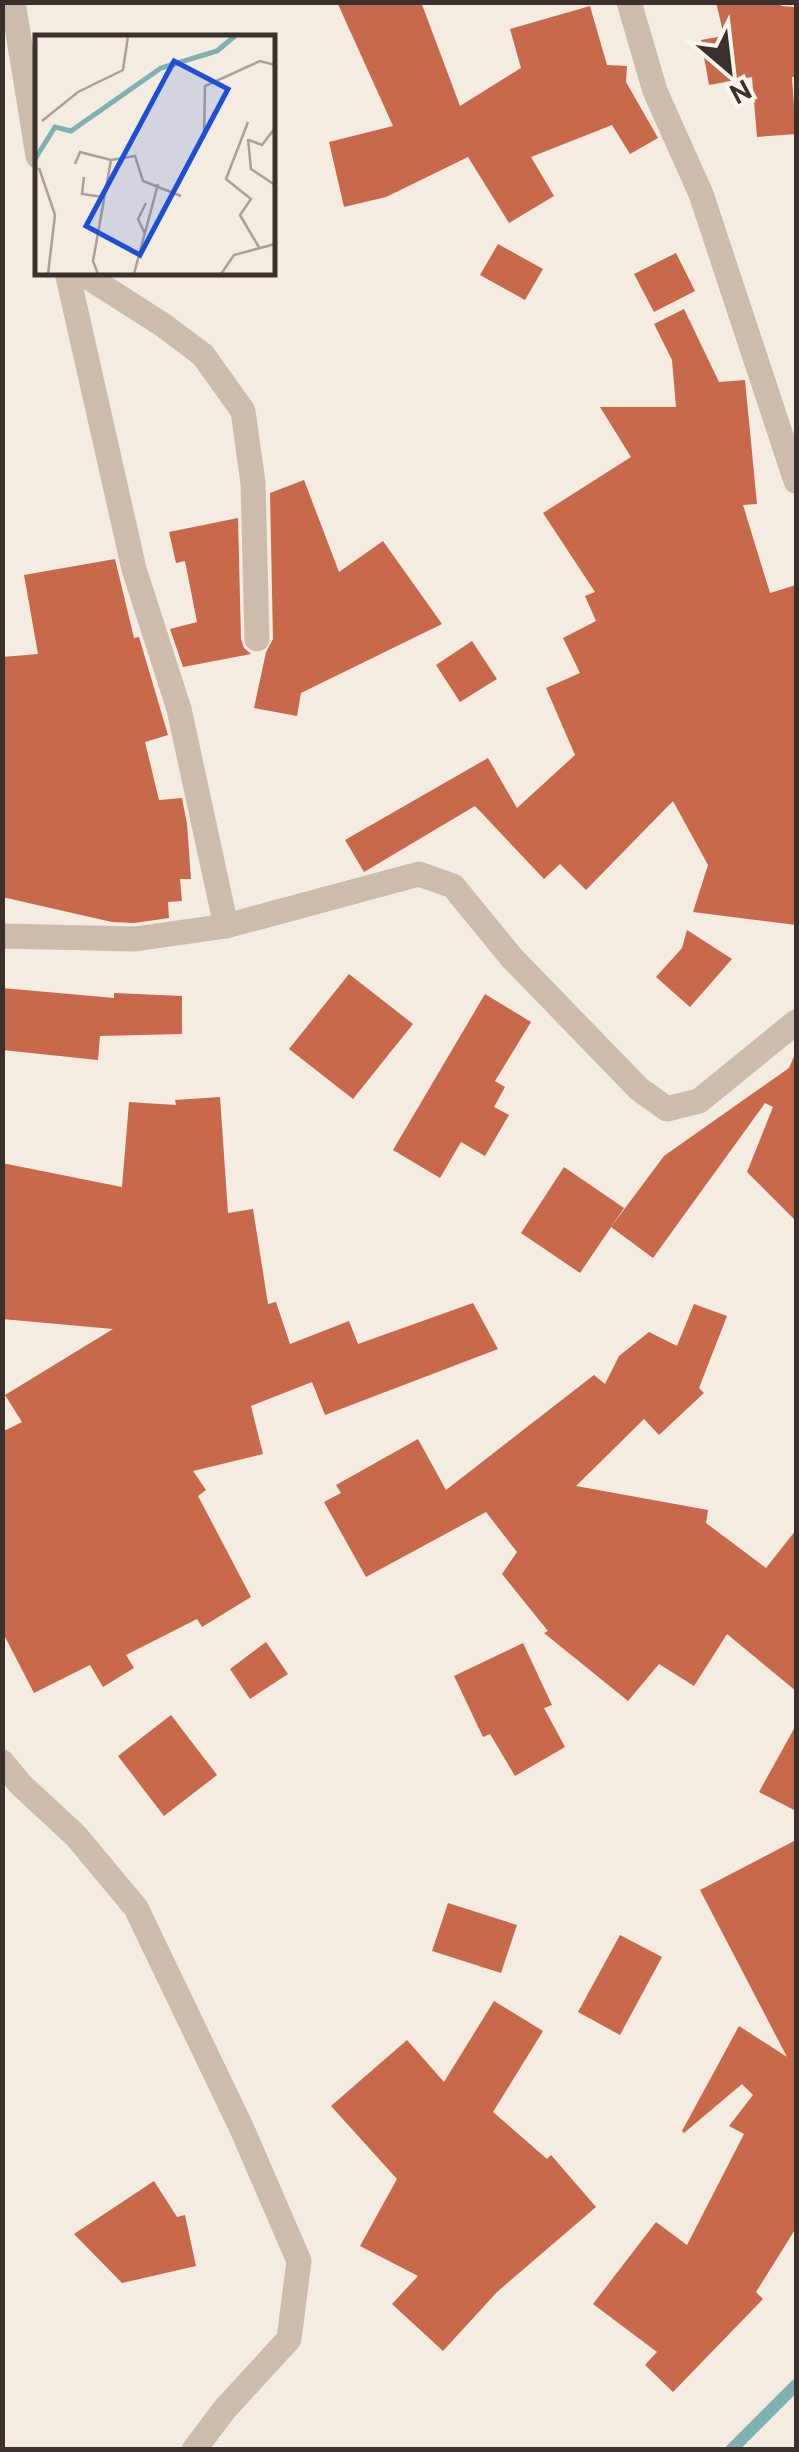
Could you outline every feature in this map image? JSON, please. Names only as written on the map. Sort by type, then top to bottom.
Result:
[{"type":"street","points":[[13,2],[35,138]]},
{"type":"street","points":[[630,2],[655,91],[701,194],[792,445],[796,481]]},
{"type":"street","points":[[69,275],[134,568],[179,709],[226,926]]},
{"type":"street","points":[[85,275],[202,354],[243,411],[253,483],[256,639]]},
{"type":"street","points":[[2,936],[135,939],[226,926],[419,874],[453,886],[525,972],[639,1089],[668,1110],[699,1100],[796,1022]]},
{"type":"street","points":[[2,1762],[76,1836],[136,1908],[242,2129],[299,2261],[289,2339],[224,2410],[194,2450]]},
{"type":"building","points":[[337,2],[421,2],[460,106],[521,68],[510,29],[590,6],[607,65],[627,66],[626,82],[658,138],[630,154],[612,125],[531,157],[554,196],[509,223],[468,157],[386,197],[344,207],[329,142],[393,126]]},
{"type":"building","points":[[716,2],[780,2],[781,6],[796,7],[796,77],[792,77],[796,134],[757,137],[752,77],[709,85],[701,40],[724,36]]},
{"type":"building","points":[[498,244],[543,269],[525,300],[480,275]]},
{"type":"building","points":[[676,253],[695,291],[654,312],[634,274]]},
{"type":"building","points":[[684,309],[719,382],[745,380],[757,504],[743,505],[770,593],[796,585],[796,925],[693,912],[708,865],[673,801],[586,890],[560,864],[544,879],[475,806],[364,872],[345,840],[488,758],[517,808],[575,755],[546,688],[580,673],[563,638],[596,621],[585,596],[595,592],[543,513],[631,457],[600,407],[676,407],[672,360],[654,324]]},
{"type":"building","points":[[304,480],[339,572],[383,541],[442,624],[301,693],[297,716],[254,708],[266,652],[273,639],[270,493]]},
{"type":"building","points":[[238,518],[241,639],[251,654],[183,667],[170,629],[197,622],[185,561],[176,563],[169,532]]},
{"type":"building","points":[[115,559],[134,638],[139,637],[168,735],[145,742],[159,800],[182,798],[191,879],[180,879],[182,901],[168,902],[169,918],[134,923],[112,922],[2,897],[2,657],[38,654],[24,575]]},
{"type":"building","points":[[472,641],[497,679],[460,702],[436,665]]},
{"type":"building","points":[[687,930],[732,959],[690,1007],[656,977],[682,948]]},
{"type":"building","points":[[349,974],[413,1024],[353,1099],[289,1049]]},
{"type":"building","points":[[2,988],[114,998],[114,993],[182,996],[182,1034],[100,1036],[98,1060],[2,1050]]},
{"type":"building","points":[[485,994],[531,1022],[495,1081],[505,1087],[494,1107],[509,1115],[485,1156],[461,1142],[440,1178],[393,1150]]},
{"type":"building","points":[[795,1054],[796,1221],[747,1172],[773,1107],[765,1103],[653,1258],[611,1227],[664,1156],[789,1068]]},
{"type":"building","points":[[220,1097],[228,1213],[253,1209],[268,1304],[276,1302],[290,1344],[349,1321],[358,1344],[473,1303],[498,1349],[325,1415],[312,1382],[251,1406],[263,1454],[193,1471],[206,1490],[198,1496],[251,1597],[202,1627],[197,1619],[126,1655],[134,1668],[103,1687],[90,1665],[34,1693],[2,1631],[2,1432],[22,1422],[5,1395],[113,1329],[2,1319],[2,1163],[122,1187],[129,1102],[176,1105],[175,1100]]},
{"type":"building","points":[[564,1167],[624,1208],[580,1273],[521,1233]]},
{"type":"building","points":[[694,1304],[727,1316],[699,1388],[704,1393],[659,1435],[644,1419],[576,1486],[708,1510],[706,1523],[766,1568],[796,1530],[796,1691],[727,1634],[694,1686],[659,1664],[628,1701],[544,1633],[548,1631],[502,1574],[517,1552],[486,1512],[366,1577],[324,1502],[341,1493],[336,1485],[418,1439],[446,1490],[594,1375],[605,1384],[619,1356],[649,1332],[677,1346]]},
{"type":"building","points":[[266,1642],[288,1674],[250,1699],[230,1669]]},
{"type":"building","points":[[523,1643],[552,1705],[544,1708],[565,1747],[515,1776],[490,1734],[483,1737],[454,1676]]},
{"type":"building","points":[[171,1715],[217,1775],[164,1816],[118,1756]]},
{"type":"building","points":[[796,1725],[796,1811],[759,1792]]},
{"type":"building","points":[[796,1840],[796,2228],[756,2292],[763,2299],[673,2392],[645,2365],[657,2352],[593,2304],[656,2222],[687,2245],[744,2134],[729,2126],[753,2095],[742,2084],[682,2131],[739,2026],[787,2057],[700,1890]]},
{"type":"building","points":[[448,1903],[517,1925],[501,1973],[432,1951]]},
{"type":"building","points":[[620,1935],[662,1957],[620,2035],[578,2012]]},
{"type":"building","points":[[494,2001],[543,2031],[493,2112],[547,2159],[551,2155],[596,2207],[497,2292],[443,2351],[392,2304],[418,2276],[360,2246],[397,2179],[331,2106],[407,2040],[444,2082]]},
{"type":"building","points":[[154,2181],[177,2217],[185,2215],[196,2266],[122,2283],[74,2234]]},
{"type":"waterway","points":[[731,2450],[796,2385]]}]
